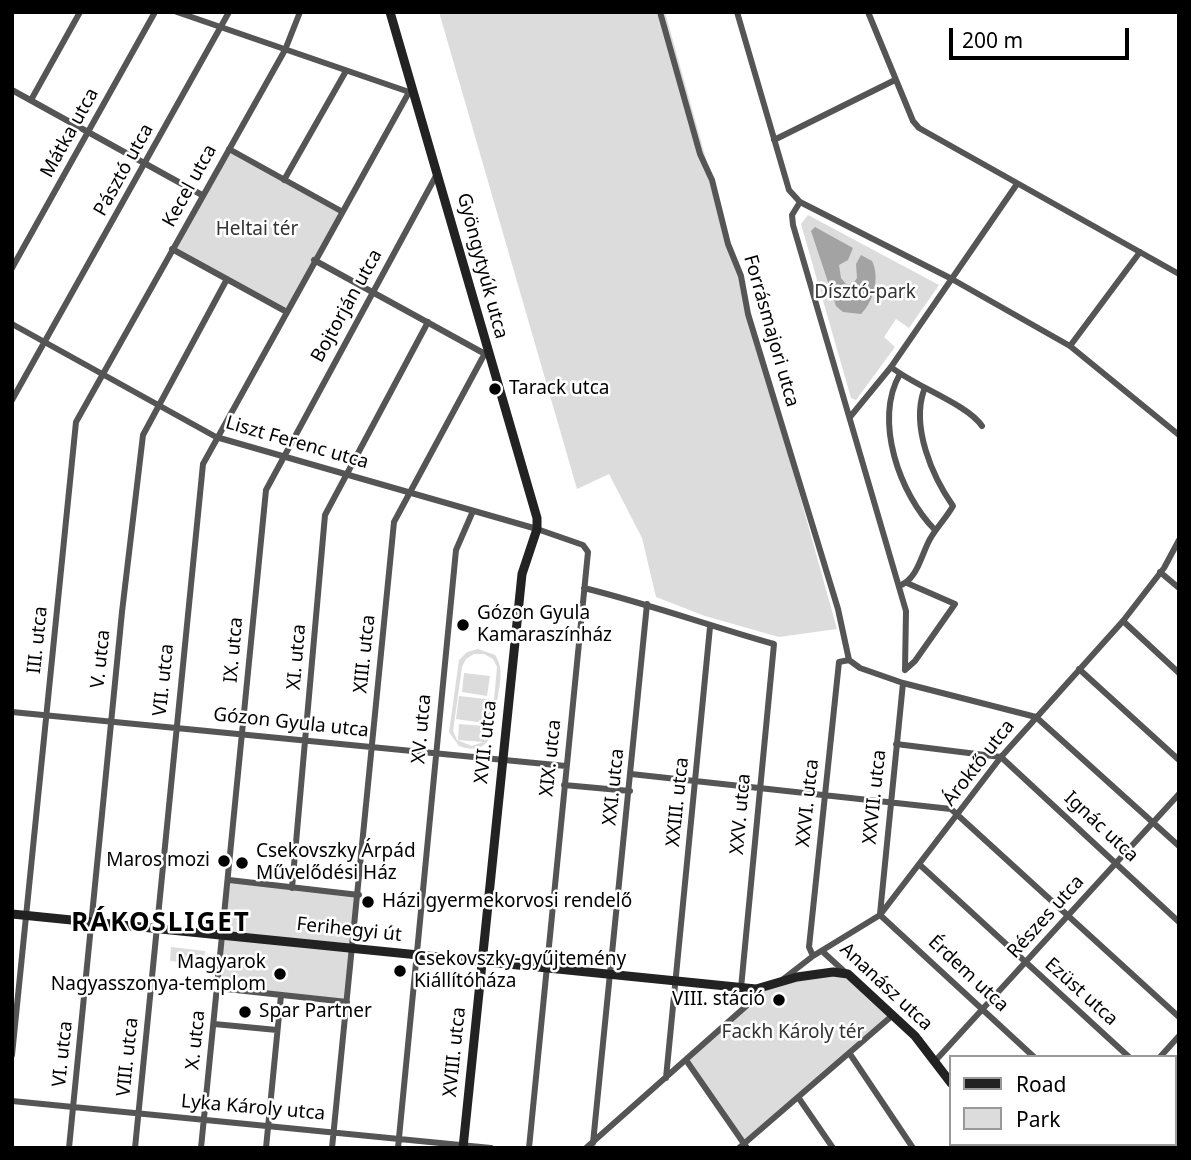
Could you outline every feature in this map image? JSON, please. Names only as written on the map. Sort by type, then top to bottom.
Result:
[{"type":"street","points":[[32,100],[80,12]]},
{"type":"street","name":"Mátka utca","points":[[12,268],[155,12]]},
{"type":"street","points":[[177,12],[411,93]]},
{"type":"street","name":"Pásztó utca","points":[[12,400],[222,29],[229,12]]},
{"type":"street","name":"Kecel utca","points":[[102,373],[285,50],[300,12]]},
{"type":"street","name":"Gyöngytyúk utca","points":[[390,12],[411,93],[438,173],[486,355],[537,518],[537,529]]},
{"type":"street","name":"Forrásmajori utca","points":[[660,12],[700,154],[712,180],[728,244],[741,276],[748,314],[838,609],[849,660]]},
{"type":"street","points":[[737,12],[789,190],[800,202],[950,278],[1070,346],[1179,435]]},
{"type":"street","points":[[867,12],[913,121],[919,128],[1179,274]]},
{"type":"street","points":[[284,180],[346,71]]},
{"type":"street","points":[[774,140],[895,80]]},
{"type":"street","points":[[12,90],[202,195]]},
{"type":"street","name":"VII. utca","points":[[157,928],[199,480],[216,437],[285,311],[411,93]]},
{"type":"street","points":[[229,149],[341,211]]},
{"type":"street","name":"Bojtorján utca","points":[[282,455],[438,173]]},
{"type":"street","points":[[850,417],[891,367],[1017,184]]},
{"type":"street","points":[[800,202],[792,215],[793,225],[906,611],[905,670],[915,661],[955,604],[907,583]]},
{"type":"street","points":[[172,249],[285,311]]},
{"type":"street","points":[[1070,346],[1140,252]]},
{"type":"street","points":[[314,260],[486,355],[409,492]]},
{"type":"street","name":"V. utca","points":[[93,922],[111,722],[143,435],[227,279]]},
{"type":"street","name":"XI. utca","points":[[292,888],[324,515],[428,323]]},
{"type":"street","name":"Liszt Ferenc utca","points":[[12,324],[216,437],[537,529],[583,545],[588,552]]},
{"type":"street","points":[[891,367],[924,390],[968,409],[982,426]]},
{"type":"street","name":"III. utca","points":[[12,1055],[76,422],[102,373]]},
{"type":"street","points":[[900,374],[891,398],[892,440],[911,498],[921,516],[935,530]]},
{"type":"street","points":[[899,586],[907,583],[935,530],[953,506],[937,478],[921,428],[920,401],[924,390]]},
{"type":"street","name":"IX. utca","points":[[223,935],[266,489],[282,455]]},
{"type":"street","name":"XIII. utca","points":[[332,1148],[394,522],[409,492]]},
{"type":"street","name":"XV. utca","points":[[398,1148],[456,550],[473,511]]},
{"type":"street","name":"XVII. utca","points":[[482,961],[522,574],[537,529]]},
{"type":"street","name":"Ároktő utca","points":[[780,981],[813,956],[880,915],[1001,757],[1123,621],[1160,572],[1179,540]]},
{"type":"street","name":"XIX. utca","points":[[529,1148],[588,552]]},
{"type":"street","points":[[1160,572],[1179,588]]},
{"type":"street","points":[[584,588],[648,604],[710,626]]},
{"type":"street","name":"XXI. utca","points":[[593,1143],[648,604]]},
{"type":"street","points":[[1123,621],[1179,673]]},
{"type":"street","name":"XXV. utca","points":[[710,626],[774,644],[741,988]]},
{"type":"street","name":"XXIII. utca","points":[[666,1078],[710,626]]},
{"type":"street","points":[[849,660],[860,668],[903,683],[1036,716],[1179,846]]},
{"type":"street","name":"XXVI. utca","points":[[813,956],[809,947],[839,662],[849,660]]},
{"type":"street","points":[[1079,669],[1179,760]]},
{"type":"street","name":"XXVII. utca","points":[[880,915],[903,683]]},
{"type":"street","name":"Gózon Gyula utca","points":[[12,712],[566,766]]},
{"type":"street","points":[[896,744],[1001,757]]},
{"type":"street","name":"Ignác utca","points":[[1001,757],[1179,922]]},
{"type":"street","points":[[631,774],[951,809],[1179,1017]]},
{"type":"street","points":[[564,785],[629,791]]},
{"type":"street","name":"Részes utca","points":[[936,1060],[1179,794]]},
{"type":"street","name":"Ezüst utca","points":[[920,865],[1127,1055]]},
{"type":"street","points":[[229,880],[359,895]]},
{"type":"street","name":"Ferihegyi út","points":[[12,914],[741,988],[756,989],[780,981],[833,972],[848,974]]},
{"type":"street","name":"Érdem utca","points":[[880,915],[1032,1055]]},
{"type":"street","name":"VI. utca","points":[[69,1148],[93,922]]},
{"type":"street","name":"VIII. utca","points":[[135,1148],[157,928]]},
{"type":"street","name":"X. utca","points":[[201,1148],[223,935]]},
{"type":"street","name":"Ananász utca","points":[[822,951],[893,1015],[936,1060],[950,1081]]},
{"type":"street","name":"XVIII. utca","points":[[463,1146],[482,961]]},
{"type":"street","points":[[217,988],[347,1002]]},
{"type":"street","points":[[586,1148],[753,1000],[756,989]]},
{"type":"street","points":[[266,1148],[281,995]]},
{"type":"street","points":[[686,1060],[743,1147],[893,1015]]},
{"type":"street","points":[[214,1024],[277,1030]]},
{"type":"street","points":[[1162,1055],[1179,1036]]},
{"type":"street","points":[[850,1054],[913,1148]]},
{"type":"street","points":[[798,1097],[832,1148]]},
{"type":"street","name":"Lyka Károly utca","points":[[12,1101],[268,1124],[491,1148]]},
{"type":"green space","points":[[439,12],[665,12],[837,629],[779,637],[705,616],[656,597],[642,538],[609,474],[577,489]]},
{"type":"green space","name":"Heltai tér","points":[[229,149],[341,211],[285,311],[172,249]]},
{"type":"green space","name":"Dísztó-park","points":[[808,215],[939,285],[909,328],[896,319],[884,337],[895,347],[856,400],[851,398],[801,224]]},
{"type":"green space","points":[[478,649],[495,655],[501,672],[495,722],[490,738],[479,748],[470,749],[459,746],[449,732],[459,660],[467,652]],"holes":[[[474,654],[484,654],[493,659],[497,667],[494,700],[459,696],[456,719],[491,724],[484,741],[485,726],[459,724],[458,740],[483,742],[472,746],[457,740],[453,731],[462,667],[466,659]]]},
{"type":"green space","points":[[464,673],[490,676],[487,696],[462,692]]},
{"type":"green space","points":[[229,880],[359,895],[347,1002],[217,988]]},
{"type":"green space","points":[[171,947],[205,951],[203,964],[170,961]]},
{"type":"green space","name":"Fackh Károly tér","points":[[840,972],[893,1015],[744,1144],[686,1060],[753,1000],[756,989]]},
{"type":"shaded area","points":[[815,227],[853,248],[848,260],[839,265],[841,278],[846,284],[853,284],[857,278],[856,264],[861,255],[872,261],[874,289],[866,309],[861,314],[843,312],[836,306],[811,231]]},
{"type":"place","name":"Tarack utca","points":[[495,389]]},
{"type":"place","name":"Gózon Gyula Kamaraszínház","points":[[463,625]]},
{"type":"place","name":"Maros mozi","points":[[224,861]]},
{"type":"place","name":"Csekovszky Árpád Művelődési Ház","points":[[242,863]]},
{"type":"place","name":"Házi gyermekorvosi rendelő","points":[[368,902]]},
{"type":"place","name":"Csekovszky-gyűjtemény Kiállítóháza","points":[[400,971]]},
{"type":"place","name":"Magyarok Nagyasszonya-templom","points":[[280,974]]},
{"type":"place","name":"VIII. stáció","points":[[779,1000]]},
{"type":"place","name":"Spar Partner","points":[[245,1012]]},
{"type":"district","name":"RÁKOSLIGET","points":[[161,924]]}]
